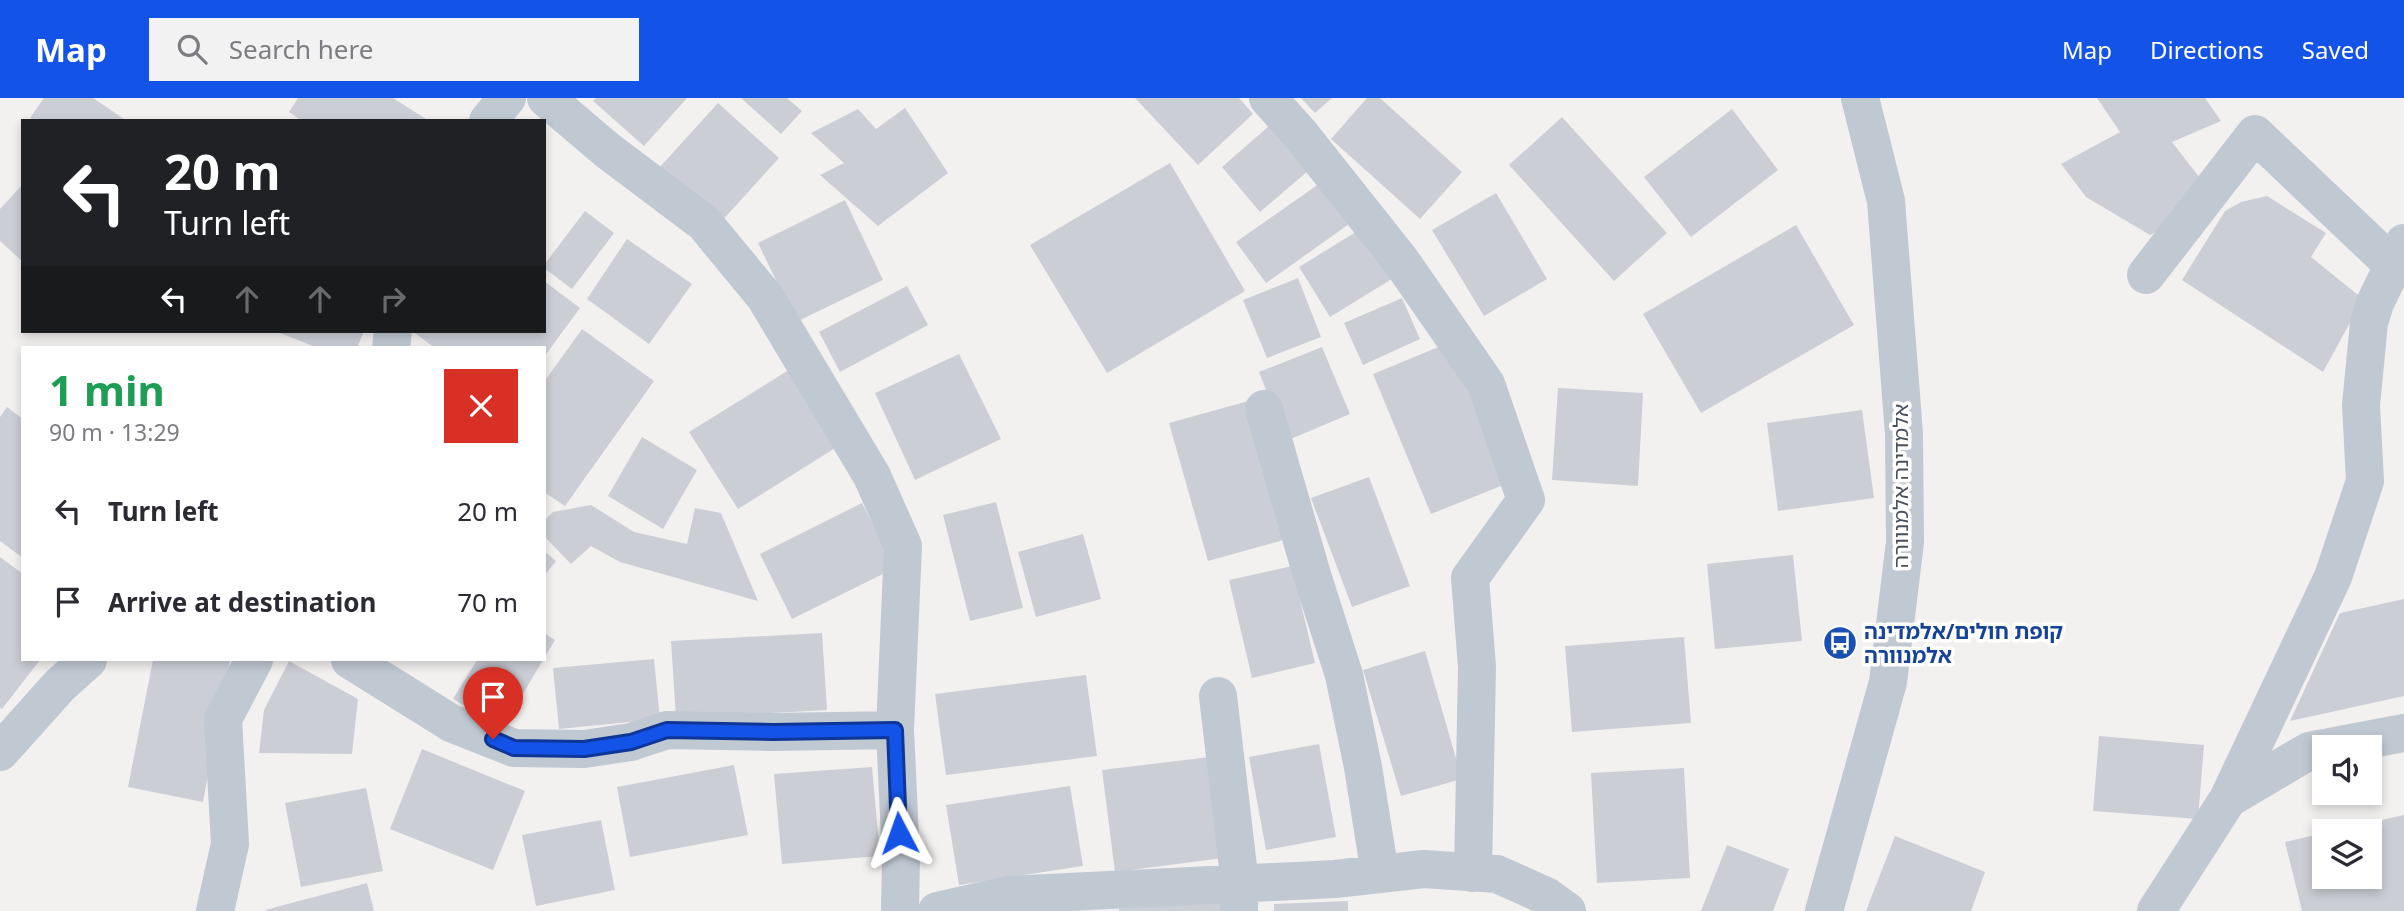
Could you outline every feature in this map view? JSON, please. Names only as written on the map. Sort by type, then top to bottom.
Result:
[{"type":"street","points":[[490,119],[507,98]]},
{"type":"street","points":[[546,98],[607,150],[704,223],[765,297],[872,476],[903,546],[895,730],[901,858],[900,911]]},
{"type":"street","points":[[1268,98],[1301,135],[1401,261],[1486,384],[1526,500],[1470,578],[1476,667],[1473,873]]},
{"type":"street","name":"אלמדינה אלמנוורה","points":[[1824,911],[1888,682],[1905,542],[1903,434],[1886,201],[1860,98]]},
{"type":"street","points":[[2146,275],[2255,134],[2399,254],[2375,303],[2369,323],[2361,405],[2365,481],[2333,577],[2228,799],[2156,911]]},
{"type":"street","points":[[1264,409],[1344,675],[1363,767],[1380,874]]},
{"type":"street","points":[[0,752],[60,685],[87,661]]},
{"type":"street","points":[[215,911],[230,844],[223,719],[253,661]]},
{"type":"street","points":[[352,661],[451,723],[514,748],[584,749],[631,742],[667,730],[895,730]]},
{"type":"street","points":[[1218,696],[1240,897]]},
{"type":"street","points":[[2382,737],[2404,733]]},
{"type":"street","points":[[2228,799],[2312,750]]},
{"type":"street","points":[[937,911],[1009,895],[1240,897],[1380,874],[1424,870],[1497,874],[1546,896],[1567,911]]},
{"type":"building","points":[[44,98],[93,98],[124,119],[31,119]]},
{"type":"building","points":[[298,98],[393,98],[426,119],[299,119],[289,112]]},
{"type":"building","points":[[596,98],[687,98],[644,146],[593,101]]},
{"type":"building","points":[[741,98],[787,98],[802,111],[781,134]]},
{"type":"building","points":[[1135,98],[1239,98],[1253,114],[1198,165]]},
{"type":"building","points":[[1301,98],[1332,98],[1315,113]]},
{"type":"building","points":[[1367,98],[1380,98],[1462,172],[1420,219],[1331,139]]},
{"type":"building","points":[[2097,98],[2205,98],[2221,121],[2172,142],[2210,191],[2172,210],[2177,221],[2150,235],[2086,197],[2061,164],[2120,132]]},
{"type":"building","points":[[718,103],[779,158],[721,222],[659,168]]},
{"type":"building","points":[[905,108],[948,173],[878,226],[820,175],[844,163],[811,133],[858,109],[876,129]]},
{"type":"building","points":[[1732,109],[1778,170],[1691,237],[1644,177]]},
{"type":"building","points":[[1562,117],[1667,233],[1614,281],[1509,165]]},
{"type":"building","points":[[1269,126],[1308,171],[1260,212],[1222,167]]},
{"type":"building","points":[[1170,163],[1245,291],[1107,373],[1030,245]]},
{"type":"building","points":[[1323,181],[1352,222],[1266,283],[1236,242]]},
{"type":"building","points":[[21,186],[21,260],[0,241],[0,209]]},
{"type":"building","points":[[1496,193],[1547,279],[1484,316],[1432,230]]},
{"type":"building","points":[[2267,196],[2326,233],[2311,257],[2363,299],[2323,372],[2182,280],[2225,211],[2241,202]]},
{"type":"building","points":[[845,200],[883,280],[796,322],[758,243]]},
{"type":"building","points":[[585,211],[614,233],[572,289],[546,270],[546,262]]},
{"type":"building","points":[[1796,225],[1854,325],[1701,413],[1643,314]]},
{"type":"building","points":[[1364,227],[1395,277],[1330,317],[1299,267]]},
{"type":"building","points":[[627,239],[692,284],[649,344],[587,299]]},
{"type":"building","points":[[1298,278],[1321,337],[1267,358],[1243,300]]},
{"type":"building","points":[[546,282],[580,308],[546,354],[546,346],[432,346],[415,333],[546,333]]},
{"type":"building","points":[[907,286],[928,325],[840,372],[819,332]]},
{"type":"building","points":[[1402,298],[1420,339],[1363,365],[1344,323]]},
{"type":"building","points":[[582,329],[654,381],[565,506],[546,493],[546,379]]},
{"type":"building","points":[[280,333],[363,333],[358,346],[313,346]]},
{"type":"building","points":[[1453,341],[1511,482],[1431,514],[1373,374]]},
{"type":"building","points":[[1322,347],[1350,414],[1286,441],[1259,372]]},
{"type":"building","points":[[959,354],[1001,439],[915,480],[875,393]]},
{"type":"building","points":[[792,368],[840,445],[738,509],[689,432]]},
{"type":"building","points":[[1558,388],[1643,393],[1638,486],[1552,480]]},
{"type":"building","points":[[1252,400],[1291,538],[1208,561],[1169,423]]},
{"type":"building","points":[[7,407],[21,418],[21,557],[0,541],[0,417]]},
{"type":"building","points":[[1862,410],[1874,498],[1778,511],[1767,423]]},
{"type":"building","points":[[642,437],[697,470],[663,529],[608,496]]},
{"type":"building","points":[[1369,477],[1410,586],[1352,607],[1311,498]]},
{"type":"building","points":[[996,502],[1023,608],[970,621],[943,515]]},
{"type":"building","points":[[862,503],[895,568],[792,619],[760,554]]},
{"type":"building","points":[[591,505],[634,532],[687,544],[695,508],[721,513],[758,601],[620,562],[591,546],[571,564],[546,538],[546,519],[553,512]]},
{"type":"building","points":[[1083,534],[1101,599],[1036,617],[1018,552]]},
{"type":"building","points":[[546,553],[556,561],[546,574]]},
{"type":"building","points":[[1793,555],[1802,641],[1715,649],[1707,564]]},
{"type":"building","points":[[0,557],[21,573],[21,661],[39,661],[2,709]]},
{"type":"building","points":[[1292,566],[1315,663],[1252,678],[1229,580]]},
{"type":"building","points":[[2404,599],[2404,696],[2290,721],[2340,613]]},
{"type":"building","points":[[822,633],[827,710],[676,718],[671,641]]},
{"type":"building","points":[[546,634],[555,640],[546,655]]},
{"type":"building","points":[[1684,637],[1691,723],[1572,732],[1565,646]]},
{"type":"building","points":[[1425,651],[1462,779],[1401,796],[1363,670]]},
{"type":"building","points":[[654,659],[660,719],[559,729],[553,668]]},
{"type":"building","points":[[153,661],[230,661],[203,802],[128,787]]},
{"type":"building","points":[[289,661],[358,699],[352,754],[259,753],[264,710]]},
{"type":"building","points":[[476,661],[542,661],[502,729],[453,699]]},
{"type":"building","points":[[1086,675],[1097,756],[946,775],[935,694]]},
{"type":"building","points":[[2099,736],[2204,745],[2198,819],[2093,811]]},
{"type":"building","points":[[1319,744],[1336,837],[1266,850],[1249,757]]},
{"type":"building","points":[[422,749],[525,791],[493,870],[390,829]]},
{"type":"building","points":[[1218,756],[1231,857],[1115,872],[1102,770]]},
{"type":"building","points":[[734,765],[748,835],[630,857],[617,787]]},
{"type":"building","points":[[872,767],[880,856],[782,864],[774,774]]},
{"type":"building","points":[[1684,768],[1690,878],[1597,883],[1591,773]]},
{"type":"building","points":[[1070,786],[1083,866],[959,885],[946,805]]},
{"type":"building","points":[[366,788],[383,871],[301,887],[285,803]]},
{"type":"building","points":[[2404,815],[2404,911],[2302,911],[2285,842],[2312,836],[2312,889],[2382,889],[2382,820]]},
{"type":"building","points":[[601,820],[615,890],[536,906],[522,835]]},
{"type":"building","points":[[1895,836],[1985,872],[1971,911],[1866,911]]},
{"type":"building","points":[[1727,845],[1789,869],[1773,911],[1701,911]]},
{"type":"building","points":[[367,883],[374,911],[265,910]]},
{"type":"building","points":[[1226,900],[1226,911],[1119,911],[1119,906]]},
{"type":"building","points":[[1348,901],[1348,911],[1274,911],[1274,904]]},
{"type":"place","name":"קופת חולים/אלמדינה אלמנוורה","points":[[1840,643]]},
{"type":"route","points":[[493,739],[514,748],[584,749],[631,742],[667,730],[895,730],[899,833]]}]
